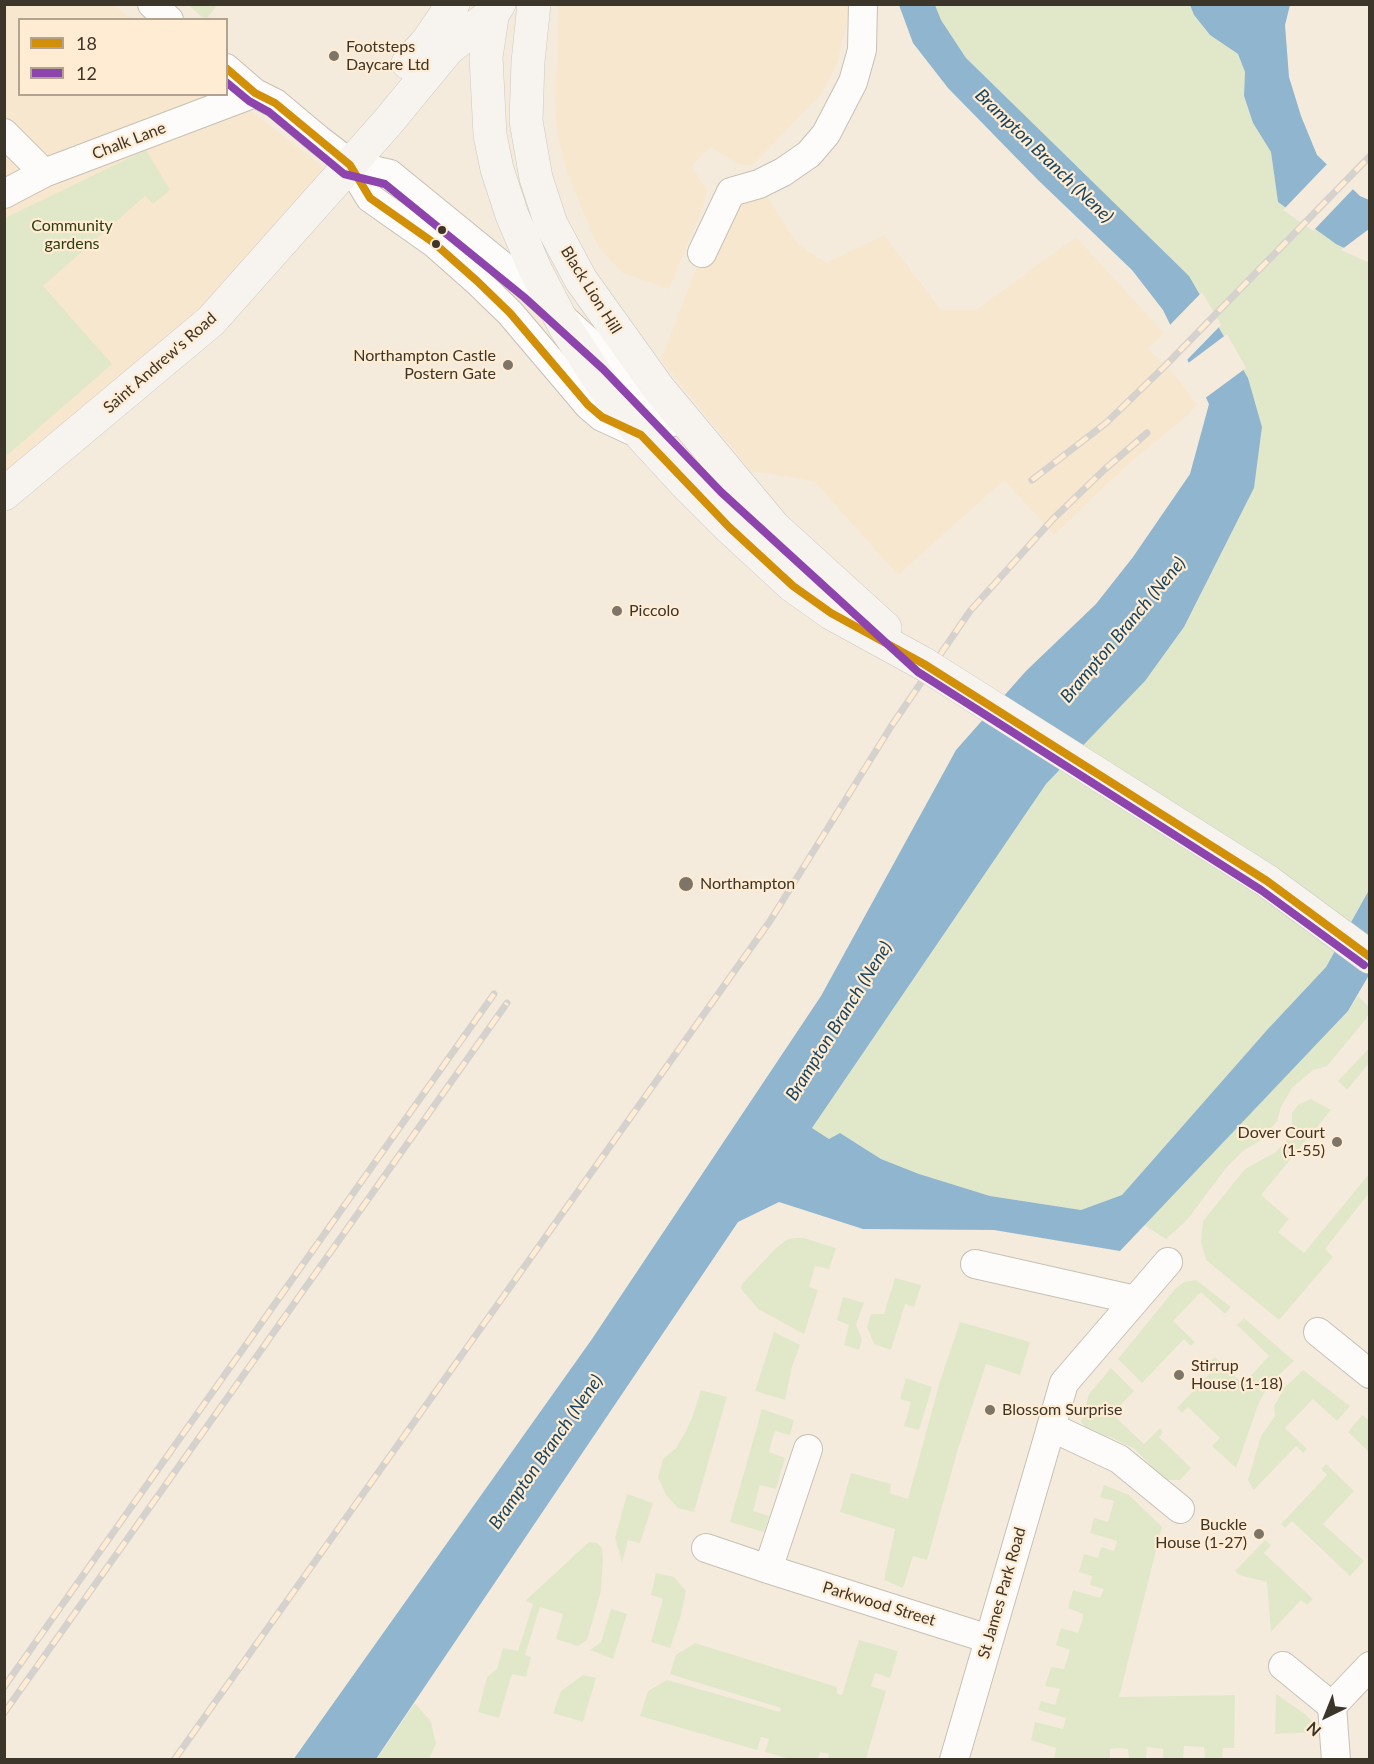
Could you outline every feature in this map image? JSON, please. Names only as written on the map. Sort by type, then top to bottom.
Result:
[{"type":"main road","points":[[350,165],[370,111],[427,42],[453,4]]},
{"type":"main road","name":"Black Lion Hill","points":[[534,4],[528,62],[526,121],[536,178],[552,224],[581,280],[621,338],[680,415],[774,527],[804,575]]},
{"type":"main road","name":"Saint Andrew's Road","points":[[4,495],[211,321],[350,165],[448,49],[495,7]]},
{"type":"main road","name":"Black Lion Hill","points":[[495,7],[486,57],[490,135],[497,170],[512,215],[535,269],[558,314],[604,387],[641,435],[729,527],[804,575]]},
{"type":"main road","points":[[804,575],[831,613],[924,664],[1267,881],[1370,957]]},
{"type":"street","points":[[152,4],[167,18]]},
{"type":"street","points":[[702,253],[730,192],[759,184],[783,172],[809,154],[826,134],[853,82],[862,50],[863,4]]},
{"type":"street","name":"Black Lion Hill","points":[[228,70],[255,93],[274,103],[350,165],[405,202],[584,356]]},
{"type":"street","name":"Chalk Lane","points":[[4,194],[44,173],[255,93]]},
{"type":"street","points":[[4,133],[44,173]]},
{"type":"street","name":"Black Lion Hill","points":[[350,165],[390,174],[531,289],[610,361],[728,484],[774,527]]},
{"type":"street","name":"Black Lion Hill","points":[[350,165],[370,198],[434,243],[477,281],[510,314],[588,405],[603,417],[641,435]]},
{"type":"street","name":"St James Park Road","points":[[954,1760],[1064,1383],[1168,1262]]},
{"type":"street","points":[[975,1264],[1136,1300]]},
{"type":"street","points":[[1318,1332],[1370,1374]]},
{"type":"street","points":[[1051,1427],[1119,1459],[1180,1509]]},
{"type":"street","points":[[768,1569],[808,1449]]},
{"type":"street","name":"Parkwood Street","points":[[706,1548],[989,1639]]},
{"type":"street","points":[[1283,1666],[1332,1706],[1336,1760]]},
{"type":"street","points":[[1332,1706],[1370,1666]]},
{"type":"shaded area","points":[[5,5],[114,5],[131,18],[18,18],[18,96],[228,96],[228,93],[338,179],[5,500]]},
{"type":"shaded area","points":[[559,5],[851,5],[837,64],[822,93],[752,166],[738,164],[711,147],[691,166],[707,190],[703,207],[669,289],[623,273],[598,247],[567,172],[559,143],[555,115]]},
{"type":"shaded area","points":[[759,184],[797,243],[826,263],[884,235],[941,310],[976,310],[1076,237],[1164,333],[1148,349],[1174,374],[1197,405],[1125,467],[1054,535],[1004,480],[898,575],[814,481],[751,471],[661,360],[702,253],[731,192]]},
{"type":"green space","points":[[188,5],[217,5],[207,18],[204,18]]},
{"type":"green space","points":[[935,5],[1190,5],[1194,15],[1210,35],[1238,54],[1245,72],[1244,97],[1253,123],[1271,152],[1278,202],[1369,260],[1369,890],[1326,967],[1267,1030],[1122,1195],[1081,1210],[990,1196],[919,1174],[881,1159],[840,1133],[829,1139],[812,1128],[1046,784],[1145,681],[1184,627],[1254,488],[1262,427],[1248,378],[1062,154],[966,58],[941,20]]},
{"type":"green space","name":"Community gardens","points":[[146,150],[170,190],[153,204],[145,196],[43,286],[112,364],[5,457],[5,218]]},
{"type":"green space","points":[[1358,996],[1369,1007],[1366,1019],[1327,1066],[1313,1070],[1292,1088],[1281,1107],[1277,1121],[1261,1140],[1243,1151],[1226,1168],[1187,1220],[1166,1239],[1144,1225],[1348,1011]]},
{"type":"green space","points":[[1369,1048],[1369,1063],[1347,1090],[1338,1081]]},
{"type":"green space","points":[[1311,1099],[1331,1110],[1261,1195],[1289,1219],[1278,1232],[1304,1253],[1369,1174],[1369,1193],[1325,1249],[1333,1257],[1279,1320],[1206,1260],[1201,1242],[1203,1221],[1245,1169],[1276,1152],[1286,1141],[1292,1128],[1292,1113],[1298,1105]]},
{"type":"green space","points":[[804,1238],[836,1248],[829,1269],[815,1266],[809,1287],[818,1290],[804,1334],[758,1309],[741,1289],[742,1284],[776,1248],[788,1239]]},
{"type":"green space","points":[[895,1278],[921,1285],[914,1307],[905,1304],[891,1350],[874,1344],[867,1327],[871,1314],[884,1314]]},
{"type":"green space","points":[[1196,1280],[1231,1307],[1225,1314],[1201,1292],[1173,1321],[1195,1342],[1191,1346],[1184,1339],[1142,1383],[1118,1359],[1175,1289],[1184,1282]]},
{"type":"green space","points":[[843,1297],[864,1303],[856,1325],[862,1339],[859,1350],[844,1345],[849,1325],[837,1320]]},
{"type":"green space","points":[[1244,1318],[1294,1361],[1271,1382],[1266,1390],[1258,1405],[1236,1468],[1212,1446],[1220,1438],[1188,1407],[1182,1413],[1177,1408],[1215,1368],[1209,1362],[1215,1357],[1243,1384],[1269,1356],[1237,1325]]},
{"type":"green space","points":[[960,1322],[1030,1342],[1020,1375],[986,1364],[958,1449],[927,1560],[913,1556],[903,1588],[884,1580],[895,1529],[840,1512],[851,1473],[891,1484],[890,1493],[908,1499],[940,1381]]},
{"type":"green space","points":[[774,1332],[800,1345],[792,1367],[785,1400],[755,1391]]},
{"type":"green space","points":[[1111,1368],[1134,1391],[1112,1414],[1144,1444],[1160,1428],[1163,1432],[1159,1437],[1191,1468],[1180,1480],[1165,1480],[1135,1449],[1110,1437],[1093,1434],[1081,1422],[1089,1394]]},
{"type":"green space","points":[[1303,1370],[1350,1406],[1337,1421],[1313,1399],[1285,1428],[1307,1449],[1303,1453],[1296,1446],[1254,1490],[1248,1480],[1261,1436],[1275,1416],[1274,1406],[1285,1387]]},
{"type":"green space","points":[[906,1378],[932,1387],[919,1430],[904,1426],[911,1402],[900,1399]]},
{"type":"green space","points":[[701,1390],[727,1397],[694,1512],[678,1508],[666,1495],[658,1477],[663,1459],[676,1448],[685,1433]]},
{"type":"green space","points":[[762,1409],[794,1420],[790,1435],[775,1431],[771,1443],[769,1452],[785,1458],[776,1489],[760,1485],[753,1511],[769,1516],[764,1532],[730,1522]]},
{"type":"green space","points":[[1362,1415],[1369,1420],[1369,1452],[1348,1432]]},
{"type":"green space","points":[[1326,1464],[1354,1491],[1323,1524],[1364,1561],[1350,1576],[1292,1521],[1285,1528],[1281,1524],[1327,1475],[1321,1469]]},
{"type":"green space","points":[[1104,1485],[1129,1495],[1162,1527],[1119,1697],[1235,1695],[1234,1748],[1223,1748],[1222,1759],[1205,1759],[1204,1747],[1184,1746],[1183,1759],[1163,1759],[1163,1749],[1147,1747],[1146,1759],[1129,1759],[1128,1749],[1118,1748],[1110,1749],[1110,1759],[1054,1759],[1056,1748],[1031,1740],[1035,1722],[1063,1729],[1066,1718],[1038,1710],[1041,1701],[1055,1705],[1060,1689],[1045,1686],[1051,1667],[1064,1669],[1070,1650],[1056,1645],[1061,1628],[1078,1633],[1082,1621],[1083,1614],[1068,1608],[1073,1590],[1100,1598],[1104,1589],[1090,1585],[1092,1576],[1079,1572],[1084,1554],[1098,1558],[1101,1547],[1114,1551],[1117,1541],[1090,1533],[1094,1518],[1108,1522],[1114,1501],[1100,1497]]},
{"type":"green space","points":[[627,1494],[653,1503],[640,1543],[628,1540],[622,1563],[615,1538]]},
{"type":"green space","points":[[1265,1540],[1271,1545],[1264,1553],[1313,1599],[1307,1605],[1301,1600],[1271,1632],[1267,1582],[1239,1575],[1235,1571]]},
{"type":"green space","points":[[589,1542],[597,1543],[602,1548],[603,1559],[601,1591],[587,1640],[578,1646],[556,1639],[563,1614],[540,1607],[525,1655],[531,1657],[526,1677],[512,1674],[499,1718],[478,1712],[487,1677],[497,1669],[503,1648],[518,1651],[533,1604],[525,1601]]},
{"type":"green space","points":[[656,1573],[674,1577],[686,1591],[670,1648],[651,1642],[663,1599],[651,1595]]},
{"type":"green space","points":[[611,1609],[627,1614],[613,1659],[590,1650],[601,1642]]},
{"type":"green space","points":[[859,1640],[898,1651],[890,1678],[875,1673],[871,1686],[886,1691],[866,1759],[828,1759],[829,1754],[820,1752],[818,1759],[790,1759],[765,1752],[769,1739],[761,1737],[757,1750],[640,1716],[648,1691],[667,1680],[780,1712],[781,1708],[670,1674],[676,1655],[695,1643],[837,1687],[837,1694],[842,1695]]},
{"type":"green space","points":[[583,1675],[596,1678],[583,1722],[553,1713],[561,1691]]},
{"type":"green space","points":[[1276,1694],[1305,1714],[1322,1732],[1275,1734]]},
{"type":"green space","points":[[415,1703],[431,1722],[436,1744],[429,1759],[376,1760]]},
{"type":"water","name":"Brampton Branch (Nene)","points":[[899,5],[935,5],[941,20],[966,58],[1189,276],[1248,378],[1262,427],[1254,488],[1184,627],[1145,681],[1046,784],[812,1128],[829,1139],[840,1133],[881,1159],[919,1174],[990,1196],[1081,1210],[1122,1195],[1267,1030],[1326,967],[1369,890],[1369,975],[1348,1011],[1120,1251],[994,1230],[863,1229],[779,1202],[738,1222],[376,1759],[293,1760],[592,1339],[821,996],[956,750],[1026,671],[1096,604],[1133,557],[1190,474],[1209,404],[1163,310],[1132,270],[1038,180],[948,88],[913,43]]},
{"type":"water","points":[[1190,5],[1290,5],[1285,25],[1289,77],[1301,116],[1317,155],[1360,196],[1369,200],[1369,260],[1336,244],[1278,202],[1271,152],[1253,123],[1244,96],[1245,72],[1238,54],[1210,35],[1194,15]]},
{"type":"pier","points":[[1329,162],[1355,187],[1313,231],[1283,210]]},
{"type":"pier","points":[[1369,229],[1370,263],[1341,250]]},
{"type":"pier","points":[[1202,292],[1221,325],[1186,361],[1168,327]]},
{"type":"pier","points":[[1227,334],[1246,368],[1204,399],[1187,364]]},
{"type":"railway","points":[[1032,480],[1106,423],[1165,366],[1370,156]]},
{"type":"railway","points":[[174,1760],[770,921],[892,725],[970,611],[1053,519],[1147,433]]},
{"type":"railway","points":[[4,1687],[494,994]]},
{"type":"railway","points":[[4,1713],[507,1003]]},
{"type":"transit line","name":"18","points":[[228,70],[255,93],[275,103],[350,165],[370,198],[434,243],[477,281],[510,313],[588,405],[602,417],[641,435],[729,527],[793,586],[831,613],[924,664],[1267,881],[1370,957]]},
{"type":"transit line","name":"12","points":[[228,84],[249,101],[269,112],[344,174],[385,184],[524,297],[603,369],[721,492],[918,672],[1261,890],[1364,965]]},
{"type":"place","name":"Footsteps Daycare Ltd","points":[[334,56]]},
{"type":"place","name":"Northampton Castle Postern Gate","points":[[508,365]]},
{"type":"place","name":"Piccolo","points":[[617,611]]},
{"type":"place","name":"Northampton","points":[[686,884]]},
{"type":"place","name":"Dover Court (1-55)","points":[[1337,1142]]},
{"type":"place","name":"Stirrup House (1-18)","points":[[1179,1375]]},
{"type":"place","name":"Blossom Surprise","points":[[990,1410]]},
{"type":"place","name":"Buckle House (1-27)","points":[[1259,1534]]}]
